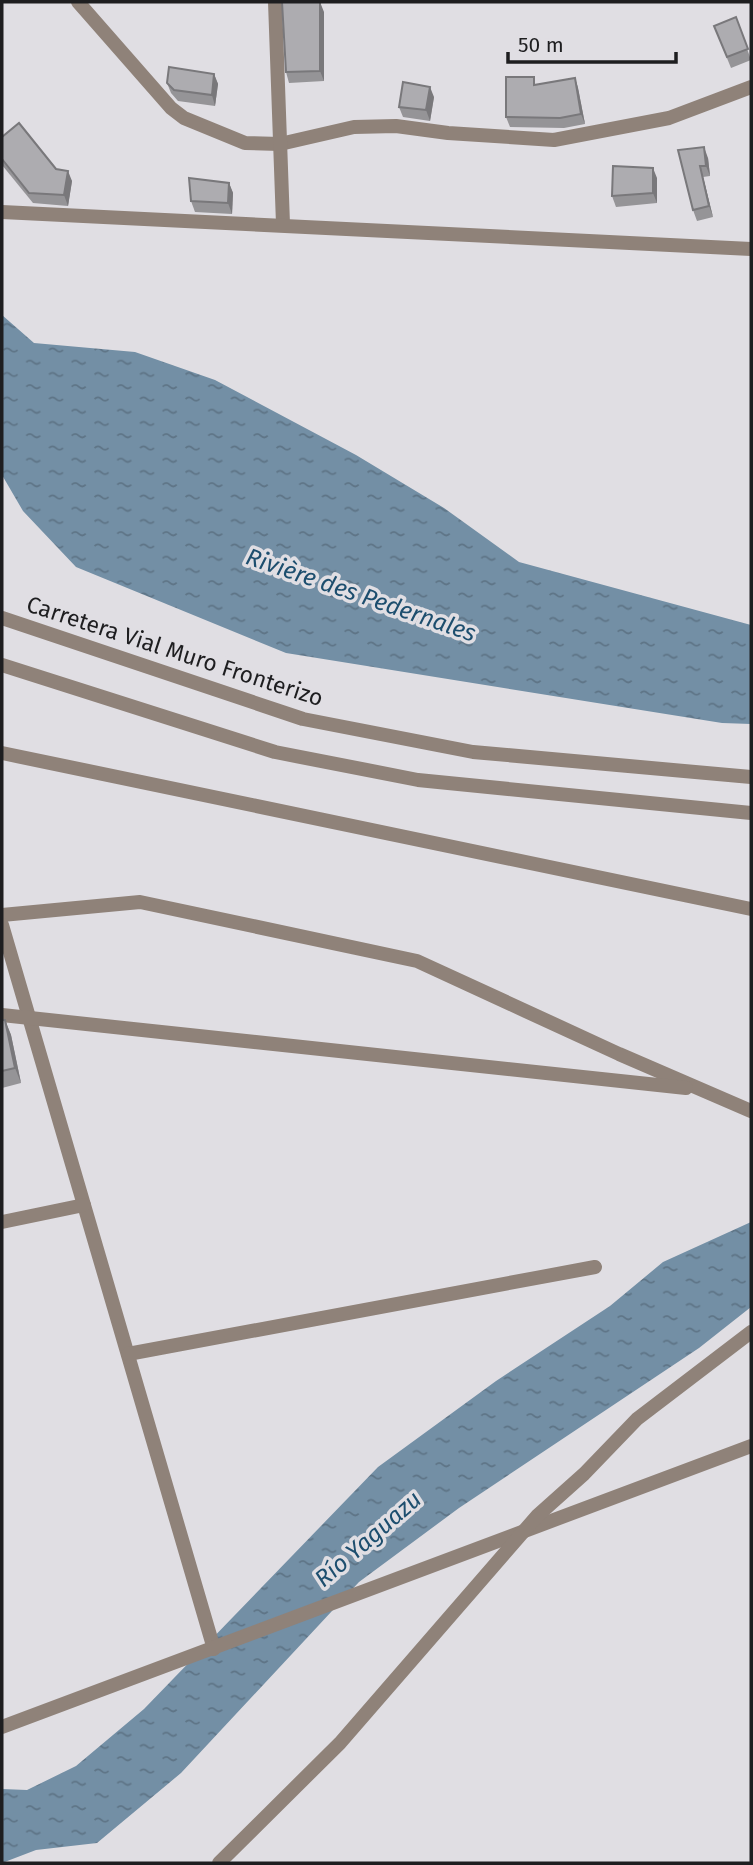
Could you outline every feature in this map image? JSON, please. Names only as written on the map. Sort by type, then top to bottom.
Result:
[{"type":"street","points":[[78,2],[147,82],[184,118],[245,143],[280,144],[354,127],[396,125],[449,133],[554,140],[669,118],[751,87]]},
{"type":"street","points":[[275,2],[283,224]]},
{"type":"street","points":[[2,212],[120,220],[283,224],[751,249]]},
{"type":"street","name":"Carretera Vial Muro Fronterizo","points":[[2,618],[303,719],[473,752],[751,777]]},
{"type":"street","points":[[2,665],[288,755],[418,780],[751,813]]},
{"type":"street","points":[[2,753],[751,909]]},
{"type":"street","points":[[2,915],[140,902],[417,961],[751,1111]]},
{"type":"street","points":[[2,925],[214,1650]]},
{"type":"street","points":[[2,1015],[702,1090]]},
{"type":"street","points":[[2,1223],[84,1205]]},
{"type":"street","points":[[128,1354],[596,1267]]},
{"type":"street","points":[[219,1863],[340,1743],[537,1516],[584,1474],[637,1419],[751,1332]]},
{"type":"street","points":[[2,1727],[214,1650],[751,1446]]},
{"type":"water","name":"Rivière des Pedernales","points":[[2,315],[34,343],[135,352],[215,380],[356,455],[444,508],[519,562],[751,625],[751,724],[722,723],[286,653],[76,567],[23,511],[2,475]]},
{"type":"water","name":"Río Yaguazu","points":[[751,1222],[751,1307],[699,1348],[459,1508],[359,1582],[181,1773],[97,1843],[36,1850],[2,1863],[2,1789],[27,1790],[76,1766],[144,1709],[378,1467],[496,1381],[610,1306],[663,1262]]},
{"type":"building","points":[[282,2],[320,2],[320,71],[286,72]]},
{"type":"building","points":[[736,17],[748,49],[727,57],[714,26]]},
{"type":"building","points":[[169,67],[214,74],[212,95],[174,90],[167,83]]},
{"type":"building","points":[[506,77],[534,77],[534,85],[575,78],[581,114],[560,118],[506,117]]},
{"type":"building","points":[[403,82],[430,87],[426,110],[399,107]]},
{"type":"building","points":[[19,123],[56,169],[68,171],[64,195],[29,193],[2,159],[2,137]]},
{"type":"building","points":[[704,147],[706,166],[700,166],[709,206],[693,210],[678,150]]},
{"type":"building","points":[[613,166],[653,168],[653,193],[612,196]]},
{"type":"building","points":[[189,178],[229,183],[228,203],[191,201]]},
{"type":"building","points":[[2,1020],[5,1020],[15,1068],[2,1071]]}]
